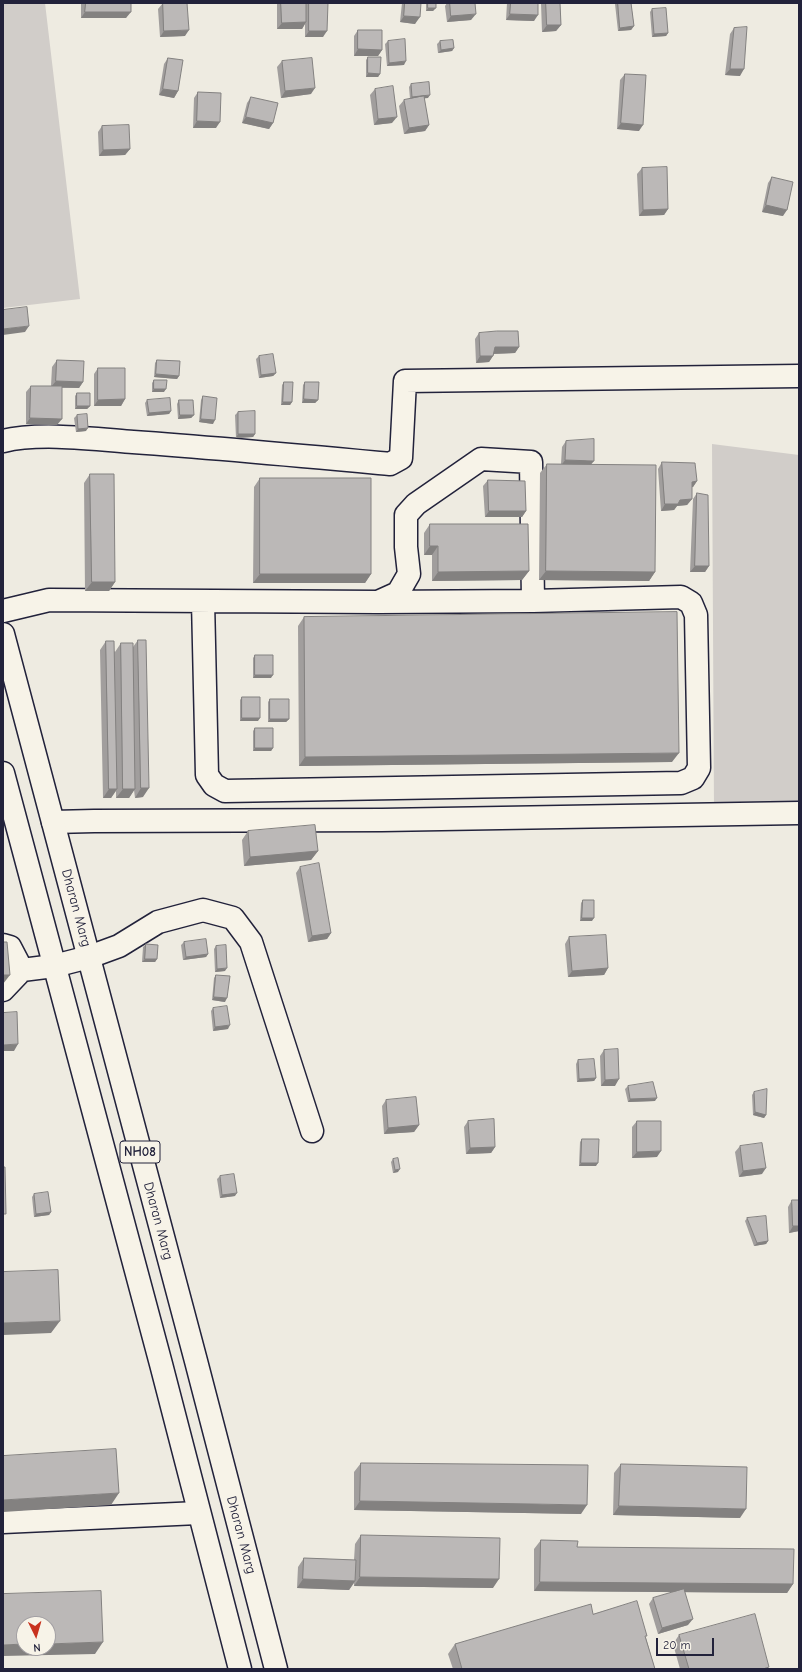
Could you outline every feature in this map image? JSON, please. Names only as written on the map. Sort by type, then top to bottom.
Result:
[{"type":"main road","points":[[3,441],[46,437],[89,438],[201,446],[390,464],[401,458],[405,381],[799,376]]},
{"type":"main road","points":[[378,602],[398,593],[409,574],[406,547],[406,515],[416,504],[481,459],[530,462],[533,601]]},
{"type":"main road","points":[[3,611],[49,600],[378,602],[533,601],[681,597],[692,603],[696,615],[699,768],[693,778],[681,783],[226,791],[214,785],[207,774],[203,601]]},
{"type":"main road","name":"Dharan Marg","points":[[3,634],[276,1669]]},
{"type":"main road","name":"NH08","points":[[3,773],[240,1669]]},
{"type":"main road","points":[[53,822],[506,819],[799,813]]},
{"type":"main road","points":[[3,990],[22,970],[54,966],[89,957],[119,946],[158,922],[203,910],[233,918],[251,942],[312,1131]]},
{"type":"main road","points":[[3,945],[10,947],[22,970]]},
{"type":"main road","points":[[3,1522],[198,1512]]},
{"type":"shaded area","points":[[3,3],[45,3],[80,299],[3,308]]},
{"type":"shaded area","points":[[712,444],[799,455],[799,809],[714,810]]},
{"type":"building","points":[[86,3],[131,3],[131,12],[85,12]]},
{"type":"building","points":[[163,3],[187,3],[189,30],[164,31]]},
{"type":"building","points":[[281,3],[306,3],[306,22],[282,23]]},
{"type":"building","points":[[309,3],[328,3],[327,31],[309,31]]},
{"type":"building","points":[[405,3],[421,3],[420,17],[404,16]]},
{"type":"building","points":[[428,3],[436,3],[436,8],[428,8]]},
{"type":"building","points":[[450,3],[475,3],[476,14],[451,16]]},
{"type":"building","points":[[511,3],[538,3],[538,15],[510,14]]},
{"type":"building","points":[[546,3],[560,3],[561,25],[547,25]]},
{"type":"building","points":[[618,3],[631,3],[634,26],[620,28]]},
{"type":"building","points":[[666,8],[668,33],[654,34],[652,9]]},
{"type":"building","points":[[747,27],[744,69],[730,69],[734,28]]},
{"type":"building","points":[[358,30],[382,30],[382,50],[358,49]]},
{"type":"building","points":[[405,39],[406,61],[389,63],[388,41]]},
{"type":"building","points":[[453,40],[454,48],[441,50],[440,41]]},
{"type":"building","points":[[368,57],[381,57],[380,74],[368,73]]},
{"type":"building","points":[[168,58],[183,60],[178,91],[163,89]]},
{"type":"building","points":[[312,58],[315,88],[285,91],[282,61]]},
{"type":"building","points":[[625,74],[646,75],[643,125],[621,123]]},
{"type":"building","points":[[429,82],[430,95],[412,97],[411,84]]},
{"type":"building","points":[[393,86],[397,117],[378,119],[375,89]]},
{"type":"building","points":[[198,92],[221,93],[220,122],[197,121]]},
{"type":"building","points":[[424,96],[429,125],[409,128],[404,100]]},
{"type":"building","points":[[251,97],[278,103],[273,123],[246,117]]},
{"type":"building","points":[[129,125],[130,149],[103,150],[102,126]]},
{"type":"building","points":[[667,167],[668,209],[643,210],[642,168]]},
{"type":"building","points":[[772,177],[793,182],[787,210],[766,205]]},
{"type":"building","points":[[27,307],[29,326],[3,329],[3,310]]},
{"type":"building","points":[[518,331],[519,347],[495,347],[493,356],[480,356],[479,333]]},
{"type":"building","points":[[273,354],[276,373],[261,375],[259,356]]},
{"type":"building","points":[[57,360],[84,361],[83,382],[56,381]]},
{"type":"building","points":[[157,360],[180,361],[179,376],[156,374]]},
{"type":"building","points":[[98,368],[125,368],[125,399],[98,400]]},
{"type":"building","points":[[154,380],[167,380],[166,389],[154,389]]},
{"type":"building","points":[[284,382],[293,382],[292,402],[283,402]]},
{"type":"building","points":[[305,382],[319,382],[318,400],[304,399]]},
{"type":"building","points":[[31,386],[62,386],[62,419],[30,418]]},
{"type":"building","points":[[77,393],[90,393],[90,406],[77,406]]},
{"type":"building","points":[[203,396],[217,398],[215,420],[201,419]]},
{"type":"building","points":[[170,398],[171,411],[149,413],[147,400]]},
{"type":"building","points":[[179,400],[193,400],[194,415],[180,415]]},
{"type":"building","points":[[255,411],[255,434],[238,434],[238,412]]},
{"type":"building","points":[[87,414],[88,428],[78,429],[77,415]]},
{"type":"building","points":[[594,439],[594,461],[565,460],[566,441]]},
{"type":"building","points":[[662,462],[695,463],[697,481],[692,482],[692,499],[680,500],[678,504],[665,504]]},
{"type":"building","points":[[547,464],[656,465],[655,572],[546,571]]},
{"type":"building","points":[[90,474],[114,474],[115,582],[92,582]]},
{"type":"building","points":[[260,478],[371,478],[371,574],[260,574]]},
{"type":"building","points":[[488,480],[525,481],[526,511],[489,511]]},
{"type":"building","points":[[697,493],[708,495],[709,566],[695,566]]},
{"type":"building","points":[[430,524],[528,524],[529,571],[438,572],[438,546],[430,546]]},
{"type":"building","points":[[677,612],[679,753],[305,757],[304,617]]},
{"type":"building","points":[[138,640],[146,640],[149,788],[141,788]]},
{"type":"building","points":[[106,641],[114,641],[117,789],[109,789]]},
{"type":"building","points":[[121,643],[133,643],[135,789],[123,789]]},
{"type":"building","points":[[255,655],[273,655],[273,675],[255,675]]},
{"type":"building","points":[[242,697],[260,697],[260,718],[242,718]]},
{"type":"building","points":[[270,699],[289,699],[289,719],[270,719]]},
{"type":"building","points":[[255,728],[273,728],[273,748],[255,748]]},
{"type":"building","points":[[315,825],[318,851],[250,857],[248,831]]},
{"type":"building","points":[[319,863],[331,933],[312,936],[300,867]]},
{"type":"building","points":[[583,900],[594,900],[594,918],[582,918]]},
{"type":"building","points":[[606,935],[608,968],[572,971],[569,937]]},
{"type":"building","points":[[206,939],[208,954],[186,957],[184,942]]},
{"type":"building","points":[[3,942],[7,942],[10,975],[3,975]]},
{"type":"building","points":[[146,944],[158,945],[157,959],[145,959]]},
{"type":"building","points":[[226,945],[227,968],[217,969],[216,946]]},
{"type":"building","points":[[216,975],[230,976],[227,998],[214,997]]},
{"type":"building","points":[[227,1006],[230,1025],[215,1027],[213,1008]]},
{"type":"building","points":[[17,1012],[18,1044],[3,1045],[3,1013]]},
{"type":"building","points":[[618,1049],[619,1079],[605,1080],[604,1050]]},
{"type":"building","points":[[594,1059],[596,1078],[579,1079],[578,1060]]},
{"type":"building","points":[[653,1082],[657,1098],[630,1099],[628,1086]]},
{"type":"building","points":[[767,1089],[766,1115],[755,1112],[754,1092]]},
{"type":"building","points":[[416,1097],[419,1125],[388,1128],[386,1100]]},
{"type":"building","points":[[494,1119],[495,1147],[470,1148],[468,1121]]},
{"type":"building","points":[[637,1121],[661,1121],[661,1151],[637,1152]]},
{"type":"building","points":[[582,1139],[599,1139],[598,1163],[581,1163]]},
{"type":"building","points":[[762,1143],[766,1168],[743,1171],[740,1146]]},
{"type":"building","points":[[398,1158],[400,1169],[395,1170],[393,1159]]},
{"type":"building","points":[[3,1167],[5,1167],[6,1214],[3,1214]]},
{"type":"building","points":[[234,1174],[237,1193],[222,1195],[220,1176]]},
{"type":"building","points":[[48,1192],[51,1212],[36,1214],[34,1194]]},
{"type":"building","points":[[792,1200],[799,1200],[799,1226],[793,1226]]},
{"type":"building","points":[[766,1216],[768,1241],[757,1243],[747,1218]]},
{"type":"building","points":[[58,1270],[60,1321],[3,1323],[3,1272]]},
{"type":"building","points":[[116,1449],[119,1493],[3,1500],[3,1456]]},
{"type":"building","points":[[361,1463],[588,1465],[587,1505],[360,1501]]},
{"type":"building","points":[[621,1464],[747,1467],[746,1509],[619,1506]]},
{"type":"building","points":[[361,1535],[500,1538],[499,1579],[360,1577]]},
{"type":"building","points":[[541,1540],[578,1541],[577,1547],[794,1549],[793,1584],[540,1582]]},
{"type":"building","points":[[304,1558],[356,1560],[355,1581],[303,1579]]},
{"type":"building","points":[[684,1589],[693,1619],[662,1628],[653,1598]]},
{"type":"building","points":[[101,1591],[103,1642],[56,1644],[56,1616],[16,1616],[16,1644],[3,1645],[3,1594]]},
{"type":"building","points":[[637,1601],[647,1636],[645,1636],[655,1669],[462,1669],[455,1644],[591,1604],[593,1614]]},
{"type":"building","points":[[755,1614],[769,1667],[763,1669],[689,1669],[679,1635]]}]
